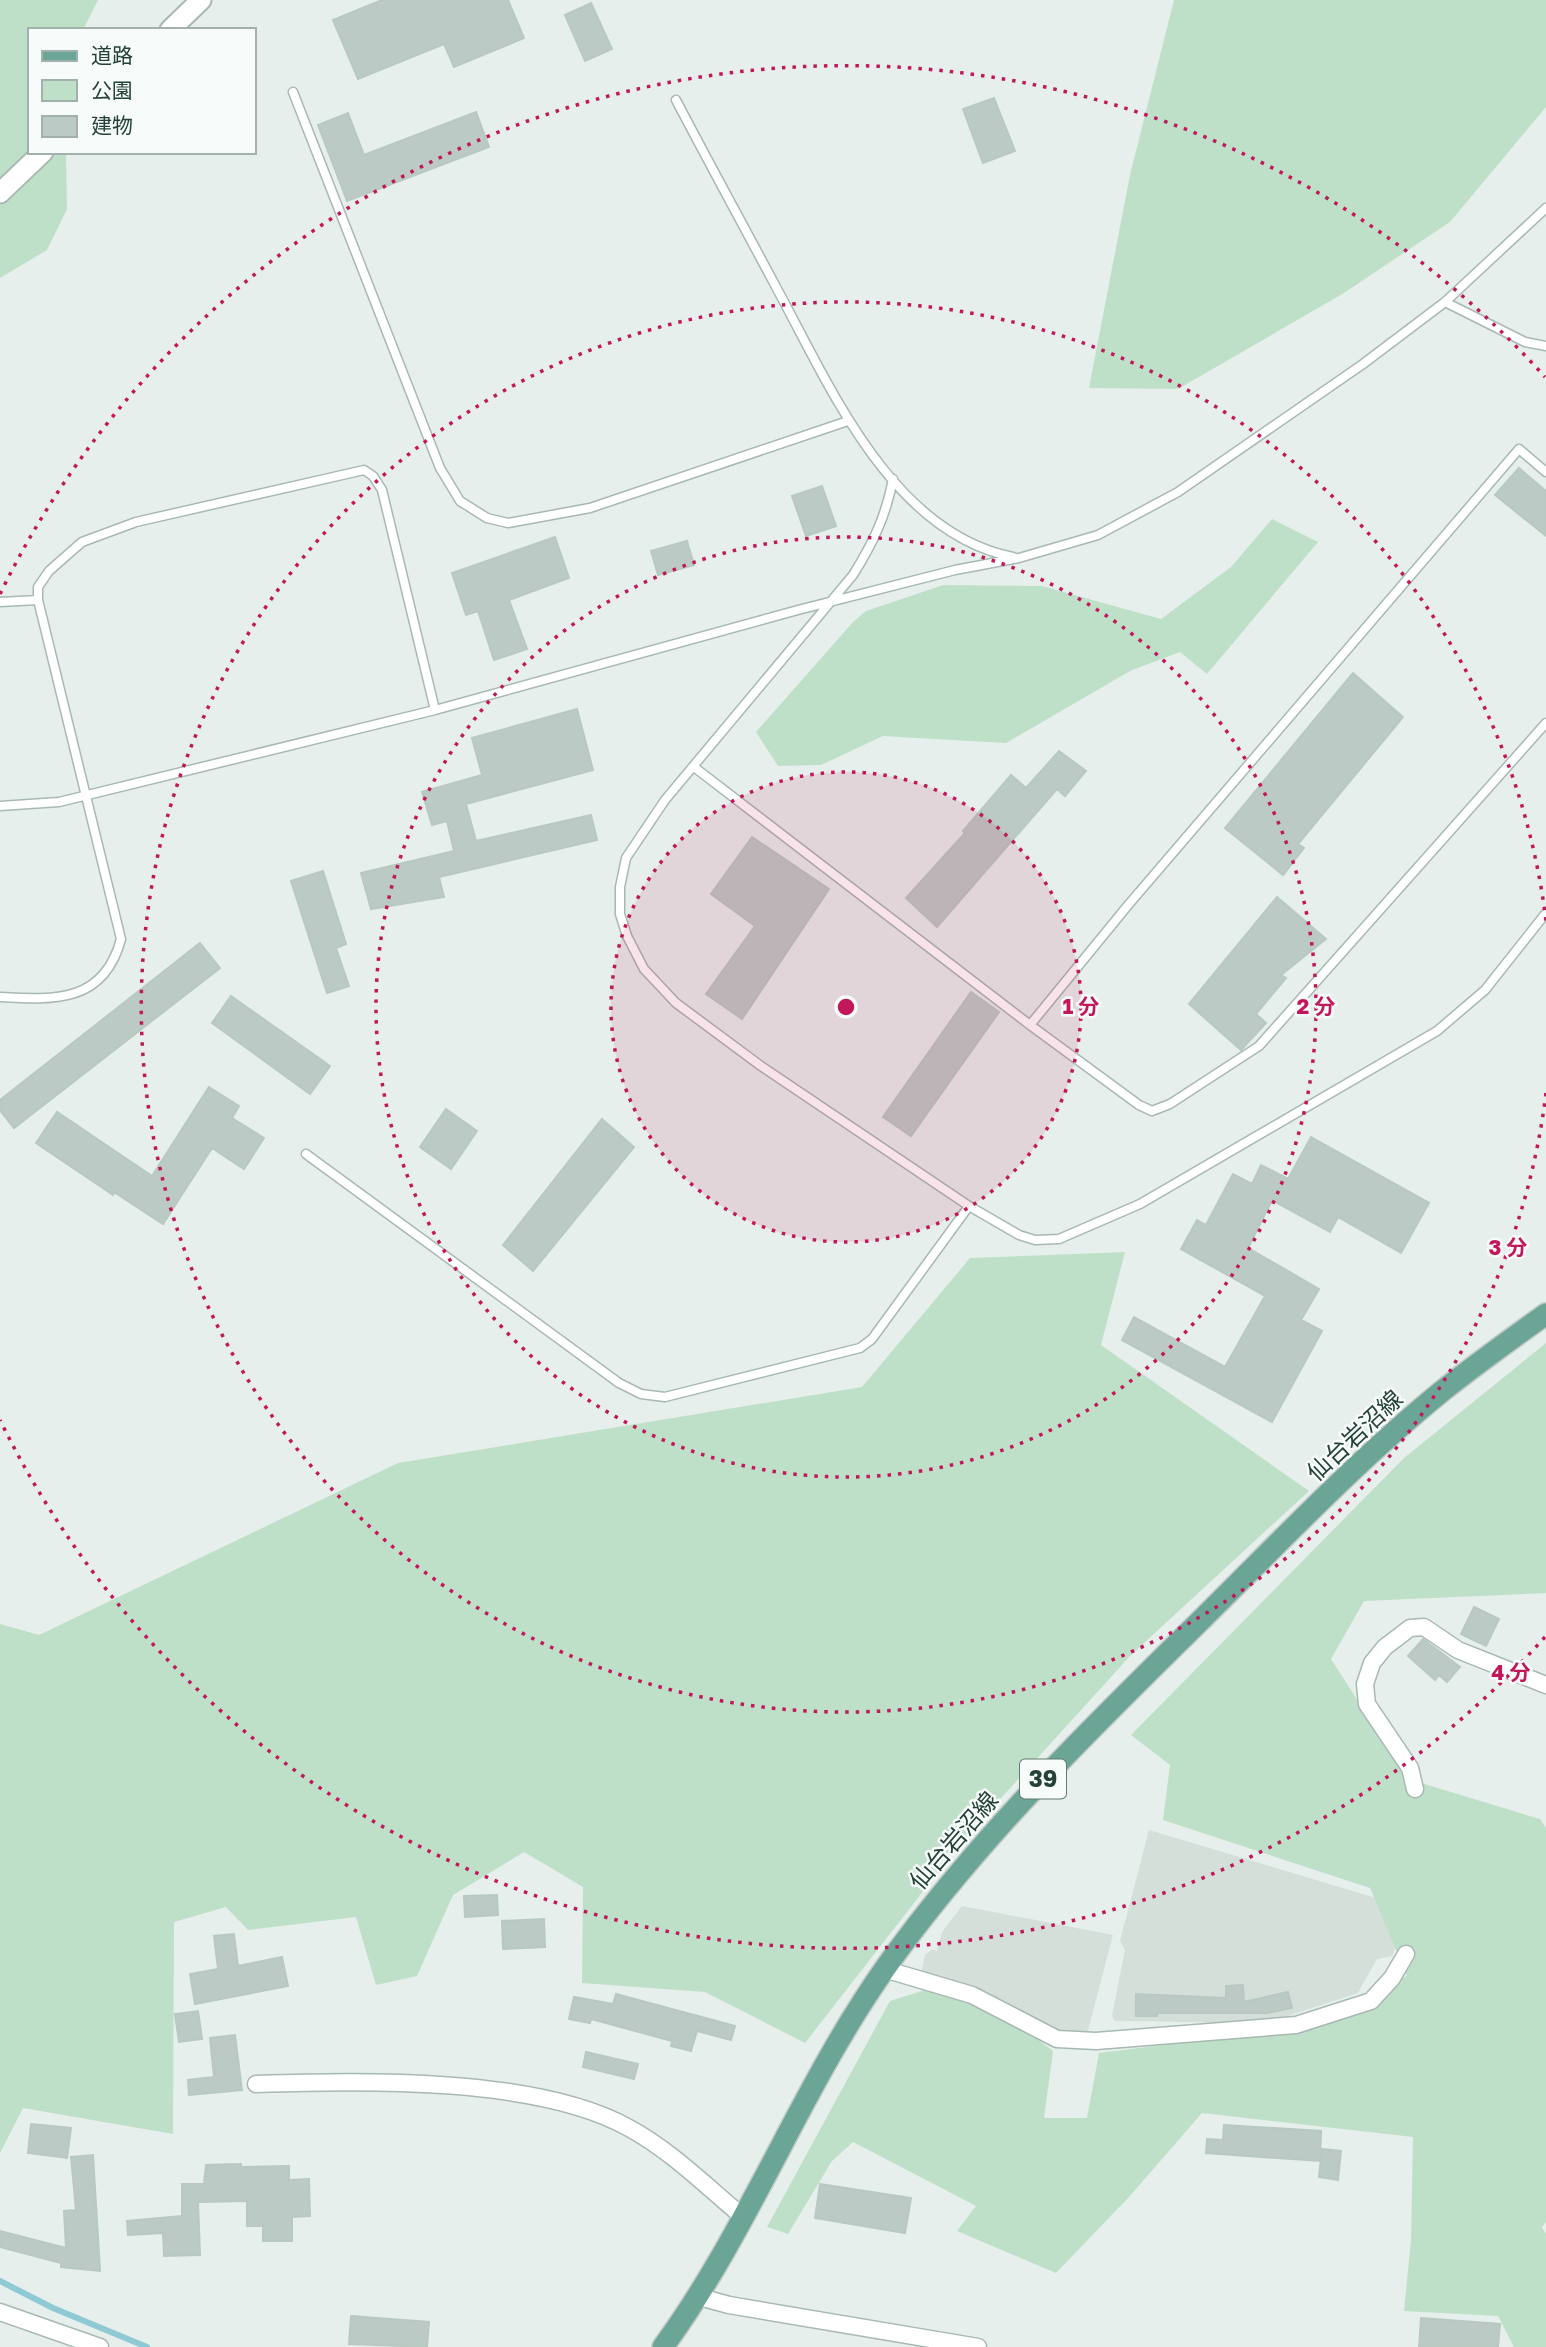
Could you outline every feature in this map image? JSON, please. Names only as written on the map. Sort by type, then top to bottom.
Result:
[{"type":"main road","name":"仙台岩沼線","points":[[663,2347],[743,2216],[809,2095],[884,1969],[955,1877],[1072,1746],[1395,1433],[1439,1394],[1546,1314]]},
{"type":"street","points":[[172,28],[201,0]]},
{"type":"street","points":[[0,194],[41,154]]},
{"type":"street","points":[[1415,1789],[1410,1768],[1367,1704],[1365,1684],[1372,1663],[1385,1647],[1410,1628],[1424,1627],[1458,1650],[1546,1685]]},
{"type":"street","points":[[884,1969],[972,1995],[1057,2039],[1075,2042],[1296,2025],[1371,2001],[1392,1978],[1406,1954]]},
{"type":"street","points":[[256,2084],[392,2083],[525,2094],[574,2107],[630,2128],[743,2216]]},
{"type":"street","points":[[696,2296],[729,2305],[978,2347]]},
{"type":"street","points":[[0,2312],[100,2347]]},
{"type":"lane","points":[[293,92],[440,468],[460,501],[474,511],[508,523],[590,508],[848,421]]},
{"type":"lane","points":[[676,100],[848,421],[910,500],[965,541],[988,552],[1019,558]]},
{"type":"lane","points":[[0,806],[59,802],[435,710],[830,602],[956,570],[1019,558],[1098,535],[1178,492],[1363,364],[1445,302],[1546,208]]},
{"type":"lane","points":[[1445,302],[1525,342],[1546,346]]},
{"type":"lane","points":[[1030,1025],[1129,904],[1519,449],[1546,472]]},
{"type":"lane","points":[[0,997],[50,999],[83,991],[110,970],[121,939],[120,924],[38,600],[38,587],[49,571],[82,542],[136,522],[364,470],[373,476],[382,491],[435,710]]},
{"type":"lane","points":[[893,479],[887,512],[874,541],[853,575],[665,800],[626,858],[620,887],[620,914],[626,936],[644,969],[676,1003],[761,1066],[969,1206],[1019,1235],[1035,1240],[1059,1239],[1140,1204],[1437,1031],[1485,990],[1546,913]]},
{"type":"lane","points":[[0,603],[38,600]]},
{"type":"lane","points":[[694,767],[1030,1025],[1139,1105],[1152,1111],[1170,1104],[1259,1046],[1546,723]]},
{"type":"lane","points":[[306,1154],[619,1383],[642,1394],[665,1397],[860,1348],[872,1339],[969,1206]]},
{"type":"shaded area","points":[[1149,1830],[1413,1909],[1392,1956],[1377,1959],[1358,1993],[1266,2023],[1115,2021],[1112,2016],[1125,1950],[1120,1941]]},
{"type":"shaded area","points":[[962,1906],[1113,1935],[1086,2038],[1058,2032],[1016,2007],[961,1983],[921,1973],[925,1955],[932,1949],[937,1951],[942,1932]]},
{"type":"green space","points":[[0,0],[98,0],[84,28],[28,28],[28,154],[66,154],[67,209],[47,250],[0,278]]},
{"type":"green space","points":[[1174,0],[1546,0],[1546,107],[1450,222],[1344,293],[1178,389],[1089,388],[1130,175]]},
{"type":"green space","points":[[1272,519],[1318,542],[1207,674],[1180,652],[1130,671],[1006,743],[883,736],[821,765],[778,766],[756,732],[853,622],[866,611],[943,585],[1042,586],[1161,619],[1231,567]]},
{"type":"green space","points":[[1125,1252],[1101,1345],[1309,1491],[1131,1655],[963,1840],[805,2043],[705,1992],[582,1983],[583,1887],[524,1852],[453,1895],[417,1976],[376,1985],[356,1917],[248,1930],[226,1907],[174,1922],[173,2134],[23,2108],[0,2153],[0,1624],[39,1635],[398,1463],[862,1387],[970,1258]]},
{"type":"green space","points":[[1546,1343],[1546,1593],[1364,1601],[1331,1659],[1408,1779],[1540,1819],[1546,1828],[1546,2222],[1542,2227],[1546,2234],[1546,2347],[1514,2347],[1498,2316],[1404,2311],[1411,2240],[1413,2137],[1202,2113],[1129,2197],[1056,2273],[957,2231],[976,2206],[853,2142],[832,2161],[788,2234],[767,2227],[890,2001],[934,1987],[1003,2013],[1053,2051],[1044,2118],[1087,2118],[1099,2053],[1299,2028],[1407,1976],[1370,1888],[1163,1820],[1170,1765],[1131,1735],[1404,1458]]},
{"type":"building","points":[[382,0],[508,0],[524,38],[454,67],[444,44],[358,79],[333,20]]},
{"type":"building","points":[[591,3],[612,49],[585,61],[565,15]]},
{"type":"building","points":[[994,98],[1015,151],[983,163],[963,109]]},
{"type":"building","points":[[476,112],[489,147],[347,201],[318,125],[348,113],[364,155]]},
{"type":"building","points":[[1519,468],[1546,491],[1546,536],[1495,495]]},
{"type":"building","points":[[822,486],[836,526],[806,536],[792,496]]},
{"type":"building","points":[[555,537],[569,578],[509,600],[527,649],[494,660],[478,611],[466,615],[452,573]]},
{"type":"building","points":[[687,541],[694,565],[658,575],[651,551]]},
{"type":"building","points":[[1353,673],[1403,717],[1298,844],[1304,848],[1283,875],[1225,828]]},
{"type":"building","points":[[577,709],[593,770],[466,804],[476,841],[591,815],[597,840],[439,877],[444,897],[371,909],[361,873],[454,851],[447,821],[432,825],[422,792],[482,775],[472,738]]},
{"type":"building","points":[[1059,751],[1086,771],[1065,796],[1057,789],[937,927],[906,898],[965,833],[963,831],[1011,775],[1026,788]]},
{"type":"building","points":[[752,837],[829,889],[742,1019],[706,994],[755,926],[711,894]]},
{"type":"building","points":[[323,871],[346,944],[336,948],[349,986],[327,993],[291,881]]},
{"type":"building","points":[[1277,897],[1326,939],[1281,975],[1286,978],[1256,1014],[1266,1023],[1241,1050],[1189,1004]]},
{"type":"building","points":[[200,943],[220,968],[14,1128],[0,1110],[0,1100]]},
{"type":"building","points":[[971,992],[999,1012],[911,1136],[883,1117]]},
{"type":"building","points":[[231,996],[330,1066],[310,1094],[212,1023]]},
{"type":"building","points":[[209,1087],[239,1106],[232,1118],[264,1138],[244,1169],[212,1148],[163,1224],[114,1192],[113,1195],[36,1143],[57,1112],[152,1176]]},
{"type":"building","points":[[446,1109],[477,1131],[451,1169],[420,1147]]},
{"type":"building","points":[[602,1119],[634,1147],[533,1271],[503,1245]]},
{"type":"building","points":[[1311,1137],[1429,1203],[1401,1253],[1338,1217],[1330,1232],[1272,1200],[1248,1248],[1319,1289],[1301,1320],[1322,1331],[1272,1422],[1122,1340],[1134,1317],[1225,1367],[1265,1296],[1181,1249],[1197,1220],[1206,1225],[1233,1174],[1252,1184],[1261,1165],[1288,1179]]},
{"type":"building","points":[[1474,1607],[1499,1619],[1486,1646],[1461,1634]]},
{"type":"building","points":[[1423,1639],[1460,1667],[1447,1682],[1439,1675],[1435,1680],[1408,1656]]},
{"type":"building","points":[[497,1895],[498,1915],[465,1917],[464,1896]]},
{"type":"building","points":[[544,1919],[545,1947],[503,1949],[502,1921]]},
{"type":"building","points":[[234,1934],[238,1966],[282,1957],[288,1986],[195,2004],[190,1974],[218,1969],[214,1936]]},
{"type":"building","points":[[1243,1985],[1244,2002],[1288,1992],[1292,2008],[1268,2013],[1157,2013],[1157,2016],[1136,2016],[1136,1994],[1226,1998],[1226,1986]]},
{"type":"building","points":[[616,1994],[735,2026],[731,2040],[697,2031],[691,2051],[671,2046],[672,2041],[591,2019],[590,2023],[569,2019],[574,1997],[613,2004]]},
{"type":"building","points":[[198,2011],[202,2039],[179,2042],[175,2014]]},
{"type":"building","points":[[235,2035],[242,2090],[189,2095],[188,2080],[214,2077],[210,2038]]},
{"type":"building","points":[[586,2052],[638,2064],[634,2079],[583,2067]]},
{"type":"building","points":[[31,2124],[71,2128],[67,2158],[28,2153]]},
{"type":"building","points":[[1224,2125],[1321,2131],[1320,2161],[1206,2153],[1207,2139],[1223,2140]]},
{"type":"building","points":[[1322,2149],[1341,2151],[1338,2180],[1319,2177]]},
{"type":"building","points":[[93,2155],[100,2271],[61,2267],[61,2263],[0,2247],[0,2231],[66,2248],[64,2211],[76,2210],[71,2157]]},
{"type":"building","points":[[241,2164],[241,2167],[289,2166],[289,2180],[309,2179],[310,2216],[292,2217],[292,2241],[263,2241],[263,2226],[247,2226],[247,2201],[198,2202],[200,2255],[164,2256],[163,2233],[128,2235],[127,2221],[182,2216],[182,2184],[204,2184],[206,2165]]},
{"type":"building","points":[[820,2184],[911,2198],[905,2233],[815,2218]]},
{"type":"building","points":[[351,2316],[429,2322],[427,2347],[349,2344]]},
{"type":"building","points":[[1421,2318],[1500,2324],[1498,2347],[1419,2347]]},
{"type":"waterway","points":[[0,2281],[53,2308],[147,2347]]}]
